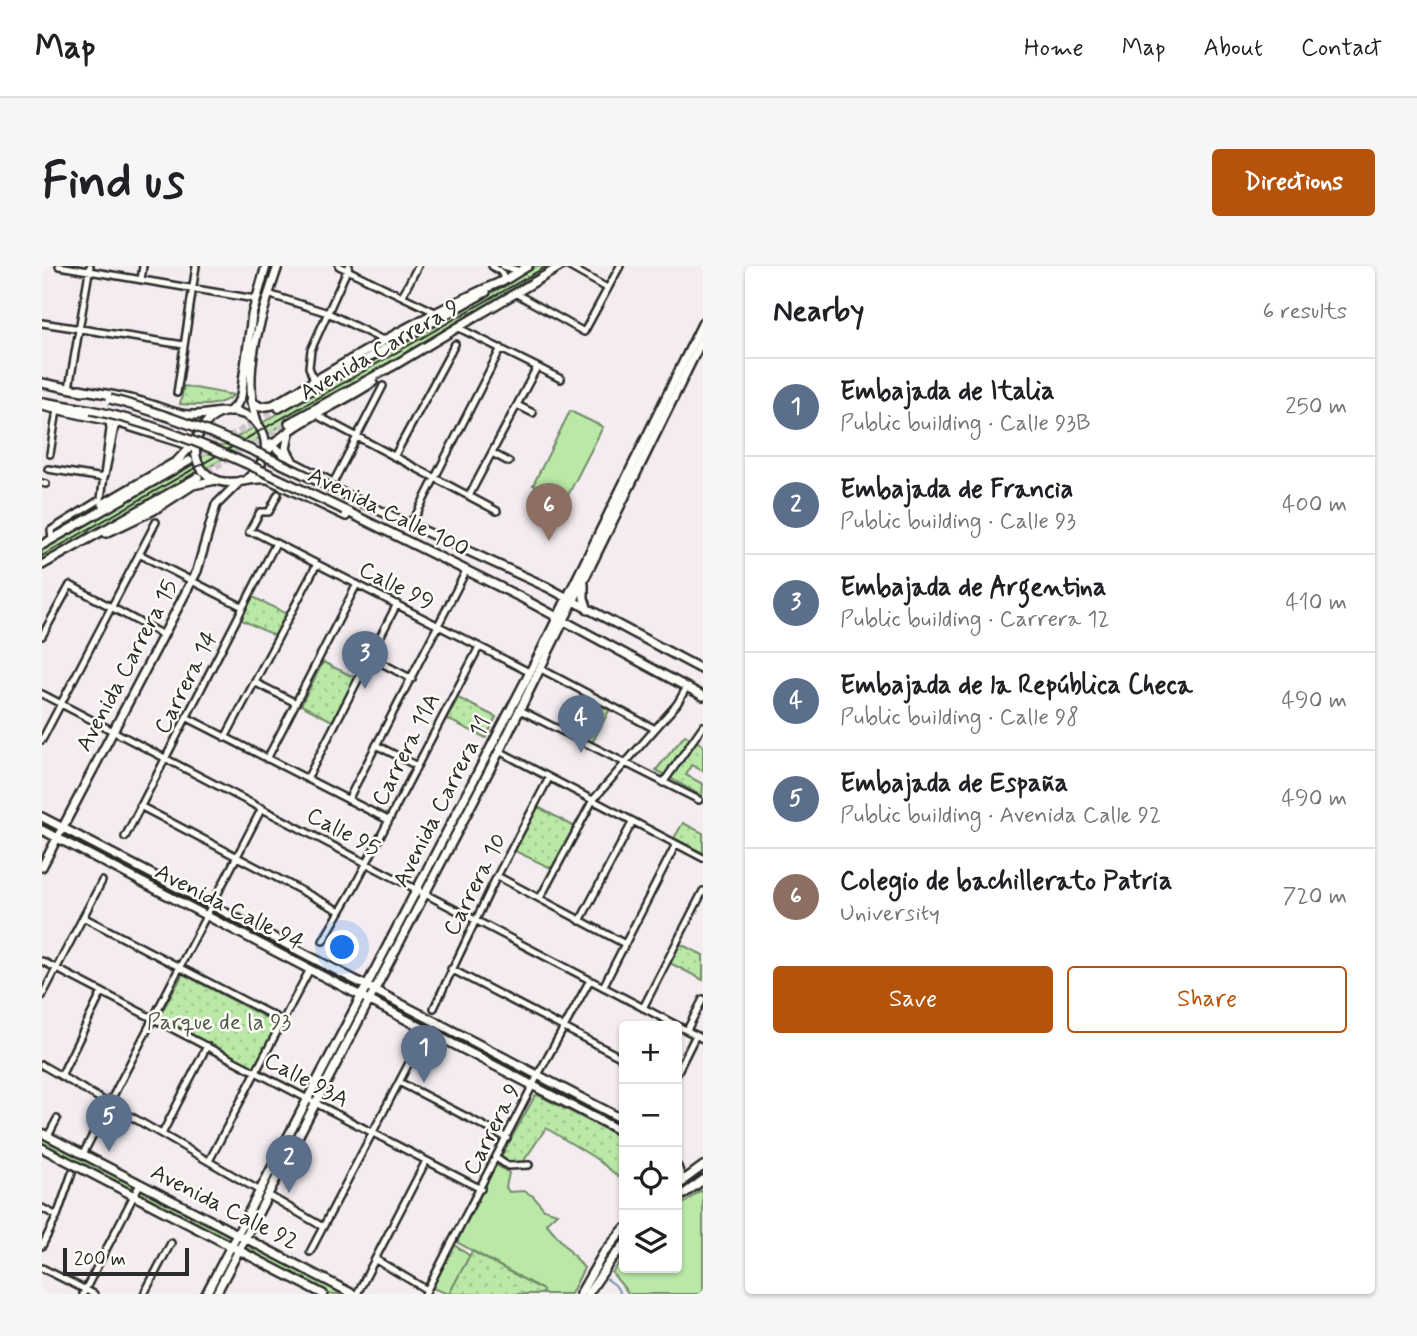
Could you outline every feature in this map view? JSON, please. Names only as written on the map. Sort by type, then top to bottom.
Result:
[{"type":"main road","points":[[83,520],[112,497],[177,461],[194,445],[207,420],[227,412],[237,404],[241,396],[255,299],[266,266]]},
{"type":"main road","points":[[278,266],[268,294],[253,360],[251,401],[258,424],[272,444],[295,464],[333,483]]},
{"type":"main road","name":"Avenida Carrera 9","points":[[279,408],[478,298],[528,266]]},
{"type":"main road","name":"Avenida Carrera 9","points":[[266,452],[290,427],[349,398],[393,366],[561,266]]},
{"type":"main road","points":[[251,401],[260,407],[270,406],[385,341],[505,280]]},
{"type":"main road","name":"Avenida Carrera 11","points":[[371,988],[426,894],[541,669],[579,572],[703,322]]},
{"type":"main road","name":"Avenida Carrera 11","points":[[570,600],[585,579],[703,338]]},
{"type":"main road","name":"Avenida Calle 100","points":[[42,383],[79,389],[168,415],[215,433],[552,590],[703,670]]},
{"type":"main road","points":[[79,389],[132,399],[183,414],[244,414],[258,424]]},
{"type":"main road","points":[[42,404],[194,445]]},
{"type":"main road","name":"Avenida Calle 100","points":[[42,404],[90,410],[134,420],[198,442],[466,571],[703,695]]},
{"type":"main road","points":[[290,427],[286,449],[295,464]]},
{"type":"main road","points":[[242,481],[257,471],[266,452],[264,435]]},
{"type":"main road","points":[[169,438],[179,447],[177,461]]},
{"type":"main road","points":[[194,445],[202,469],[216,480]]},
{"type":"main road","points":[[42,545],[189,461]]},
{"type":"main road","points":[[42,565],[198,477]]},
{"type":"main road","points":[[83,543],[154,510],[193,485],[216,480],[230,483],[262,478],[412,545]]},
{"type":"main road","name":"Avenida Carrera 15","points":[[42,867],[191,581],[203,555],[216,505],[242,481]]},
{"type":"main road","points":[[101,499],[112,497]]},
{"type":"main road","points":[[552,590],[566,586],[579,572]]},
{"type":"main road","points":[[585,579],[584,592],[589,611]]},
{"type":"main road","name":"Avenida Carrera 11","points":[[206,1294],[237,1234],[316,1103],[418,889],[529,672],[561,619]]},
{"type":"main road","name":"Avenida Calle 94","points":[[42,817],[619,1117]]},
{"type":"main road","name":"Avenida Calle 94","points":[[42,830],[619,1130]]},
{"type":"main road","name":"Avenida Carrera 11","points":[[216,1294],[245,1238],[307,1098],[366,998]]},
{"type":"main road","name":"Avenida Calle 92","points":[[45,1134],[355,1294]]},
{"type":"main road","name":"Avenida Calle 92","points":[[42,1148],[323,1294]]},
{"type":"main road","points":[[682,1168],[701,1167]]},
{"type":"main road","points":[[682,1181],[701,1167]]},
{"type":"main road","points":[[682,1195],[703,1180]]},
{"type":"main road","points":[[682,1187],[685,1193]]},
{"type":"main road","points":[[580,1294],[603,1254],[619,1235]]},
{"type":"main road","points":[[588,1294],[619,1252]]},
{"type":"street","points":[[59,266],[90,269],[255,299]]},
{"type":"street","points":[[141,280],[143,266]]},
{"type":"street","points":[[177,393],[196,266]]},
{"type":"street","points":[[339,266],[438,313]]},
{"type":"street","points":[[402,296],[418,266]]},
{"type":"street","points":[[492,266],[501,272],[505,280]]},
{"type":"street","points":[[503,266],[520,271]]},
{"type":"street","points":[[568,266],[607,288]]},
{"type":"street","points":[[514,293],[584,332],[620,266]]},
{"type":"street","points":[[314,381],[309,359],[348,268]]},
{"type":"street","points":[[69,388],[90,269]]},
{"type":"street","points":[[268,294],[328,313],[385,341]]},
{"type":"street","points":[[473,334],[471,328],[475,316]]},
{"type":"street","points":[[42,323],[184,345]]},
{"type":"street","points":[[457,327],[561,379]]},
{"type":"street","points":[[394,457],[455,344]]},
{"type":"street","points":[[410,522],[501,348]]},
{"type":"street","points":[[469,496],[537,367]]},
{"type":"street","points":[[333,483],[383,386]]},
{"type":"street","points":[[517,405],[533,413]]},
{"type":"street","points":[[50,454],[57,410]]},
{"type":"street","points":[[320,417],[497,511]]},
{"type":"street","points":[[51,539],[51,530],[101,499],[109,420]]},
{"type":"street","points":[[104,478],[115,427],[119,423]]},
{"type":"street","points":[[492,453],[509,462]]},
{"type":"street","points":[[48,469],[104,478]]},
{"type":"street","name":"Calle 99","points":[[278,494],[269,512],[260,512],[249,532],[529,672]]},
{"type":"street","points":[[42,740],[156,522]]},
{"type":"street","name":"Carrera 14","points":[[125,837],[276,544]]},
{"type":"street","points":[[139,554],[243,607]]},
{"type":"street","points":[[225,738],[317,565]]},
{"type":"street","points":[[348,800],[466,571]]},
{"type":"street","points":[[267,759],[357,584]]},
{"type":"street","points":[[42,635],[70,585],[163,635]]},
{"type":"street","points":[[307,779],[397,604]]},
{"type":"street","name":"Carrera 11A","points":[[323,941],[479,646]]},
{"type":"street","points":[[370,657],[412,679]]},
{"type":"street","points":[[541,669],[655,729]]},
{"type":"street","points":[[256,683],[296,703]]},
{"type":"street","points":[[540,898],[593,800],[677,704],[687,687]]},
{"type":"street","name":"Calle 95","points":[[42,694],[703,1039]]},
{"type":"street","points":[[520,710],[699,800]]},
{"type":"street","points":[[186,717],[388,820]]},
{"type":"street","points":[[663,783],[703,726]]},
{"type":"street","points":[[376,745],[416,765]]},
{"type":"street","points":[[499,751],[703,858]]},
{"type":"street","name":"Carrera 10","points":[[433,1008],[475,920],[549,778]]},
{"type":"street","points":[[140,806],[340,911]]},
{"type":"street","points":[[83,1154],[262,808]]},
{"type":"street","points":[[580,921],[633,821]]},
{"type":"street","points":[[603,987],[676,844]]},
{"type":"street","points":[[498,876],[625,944]]},
{"type":"street","points":[[42,996],[102,881]]},
{"type":"street","points":[[643,1008],[703,891]]},
{"type":"street","points":[[83,917],[283,1021]]},
{"type":"street","name":"Calle 93A","points":[[42,961],[481,1189]]},
{"type":"street","points":[[209,1161],[310,969]]},
{"type":"street","points":[[451,969],[619,1056]]},
{"type":"street","name":"Carrera 9","points":[[426,1292],[590,980]]},
{"type":"street","points":[[61,1076],[102,992]]},
{"type":"street","points":[[687,1030],[703,999]]},
{"type":"street","points":[[682,1062],[695,1035]]},
{"type":"street","points":[[310,1252],[419,1042]]},
{"type":"street","points":[[162,1134],[207,1046]]},
{"type":"street","points":[[42,1065],[323,1227]]},
{"type":"street","points":[[398,1082],[507,1138]]},
{"type":"street","points":[[45,1134],[57,1119]]},
{"type":"street","points":[[496,1158],[508,1166],[529,1165]]},
{"type":"street","points":[[355,1294],[425,1161]]},
{"type":"street","points":[[42,1246],[57,1216],[72,1173]]},
{"type":"street","points":[[84,1292],[140,1184]]},
{"type":"street","points":[[42,1208],[57,1216]]},
{"type":"street","points":[[144,1294],[171,1243]]},
{"type":"street","points":[[375,1259],[426,1292]]},
{"type":"street","points":[[42,1268],[84,1292],[94,1294]]},
{"type":"green space","points":[[536,266],[555,266],[407,354],[42,562],[42,547]]},
{"type":"green space","points":[[184,386],[234,395],[215,404],[180,404]]},
{"type":"green space","points":[[570,411],[603,427],[565,501],[533,485]]},
{"type":"green space","points":[[251,596],[287,614],[275,636],[240,619]]},
{"type":"green space","points":[[323,662],[356,678],[334,722],[301,705]]},
{"type":"green space","points":[[592,696],[612,705],[591,745],[571,735]]},
{"type":"green space","points":[[458,698],[496,717],[486,738],[447,719]]},
{"type":"green space","points":[[685,735],[703,745],[703,771],[691,765],[686,775],[703,784],[702,796],[656,770]]},
{"type":"green space","points":[[538,807],[575,827],[553,869],[515,851]]},
{"type":"green space","points":[[683,823],[703,833],[703,853],[674,838]]},
{"type":"green space","points":[[72,836],[202,903],[199,909],[69,842]]},
{"type":"green space","points":[[221,913],[350,981],[347,987],[218,919]]},
{"type":"green space","points":[[680,944],[703,955],[703,980],[670,963]]},
{"type":"green space","name":"Parque de la 93","points":[[183,974],[278,1024],[255,1068],[159,1017]]},
{"type":"green space","points":[[383,997],[532,1074],[529,1080],[380,1003]]},
{"type":"green space","points":[[538,1095],[619,1136],[619,1177],[595,1158],[546,1128],[523,1162],[509,1164],[501,1157]]},
{"type":"green space","points":[[42,1135],[133,1183],[129,1191],[42,1146]]},
{"type":"green space","points":[[496,1165],[509,1173],[506,1187],[509,1192],[524,1191],[533,1196],[544,1209],[557,1213],[546,1223],[584,1268],[571,1294],[542,1294],[543,1290],[457,1242]]},
{"type":"green space","points":[[142,1187],[233,1234],[228,1242],[138,1196]]},
{"type":"green space","points":[[701,1190],[703,1294],[629,1294],[612,1273],[619,1263],[619,1273],[682,1273],[682,1205]]},
{"type":"green space","points":[[247,1242],[348,1294],[327,1294],[243,1250]]},
{"type":"green space","points":[[453,1244],[470,1256],[449,1294],[432,1288]]},
{"type":"green space","points":[[472,1251],[543,1290],[542,1294],[449,1294]]},
{"type":"waterway","points":[[607,1279],[621,1294]]},
{"type":"tunnel","points":[[193,459],[279,408]]},
{"type":"tunnel","points":[[198,477],[289,423]]},
{"type":"railway","points":[[42,556],[547,266]]},
{"type":"place","name":"Colegio de bachillerato Patria","points":[[549,541]]},
{"type":"place","name":"Embajada de Argentina","points":[[365,689]]},
{"type":"place","name":"Embajada de la República Checa","points":[[581,753]]},
{"type":"place","name":"Embajada de Italia","points":[[424,1083]]},
{"type":"place","name":"Embajada de España","points":[[109,1152]]},
{"type":"place","name":"Embajada de Francia","points":[[289,1193]]}]
